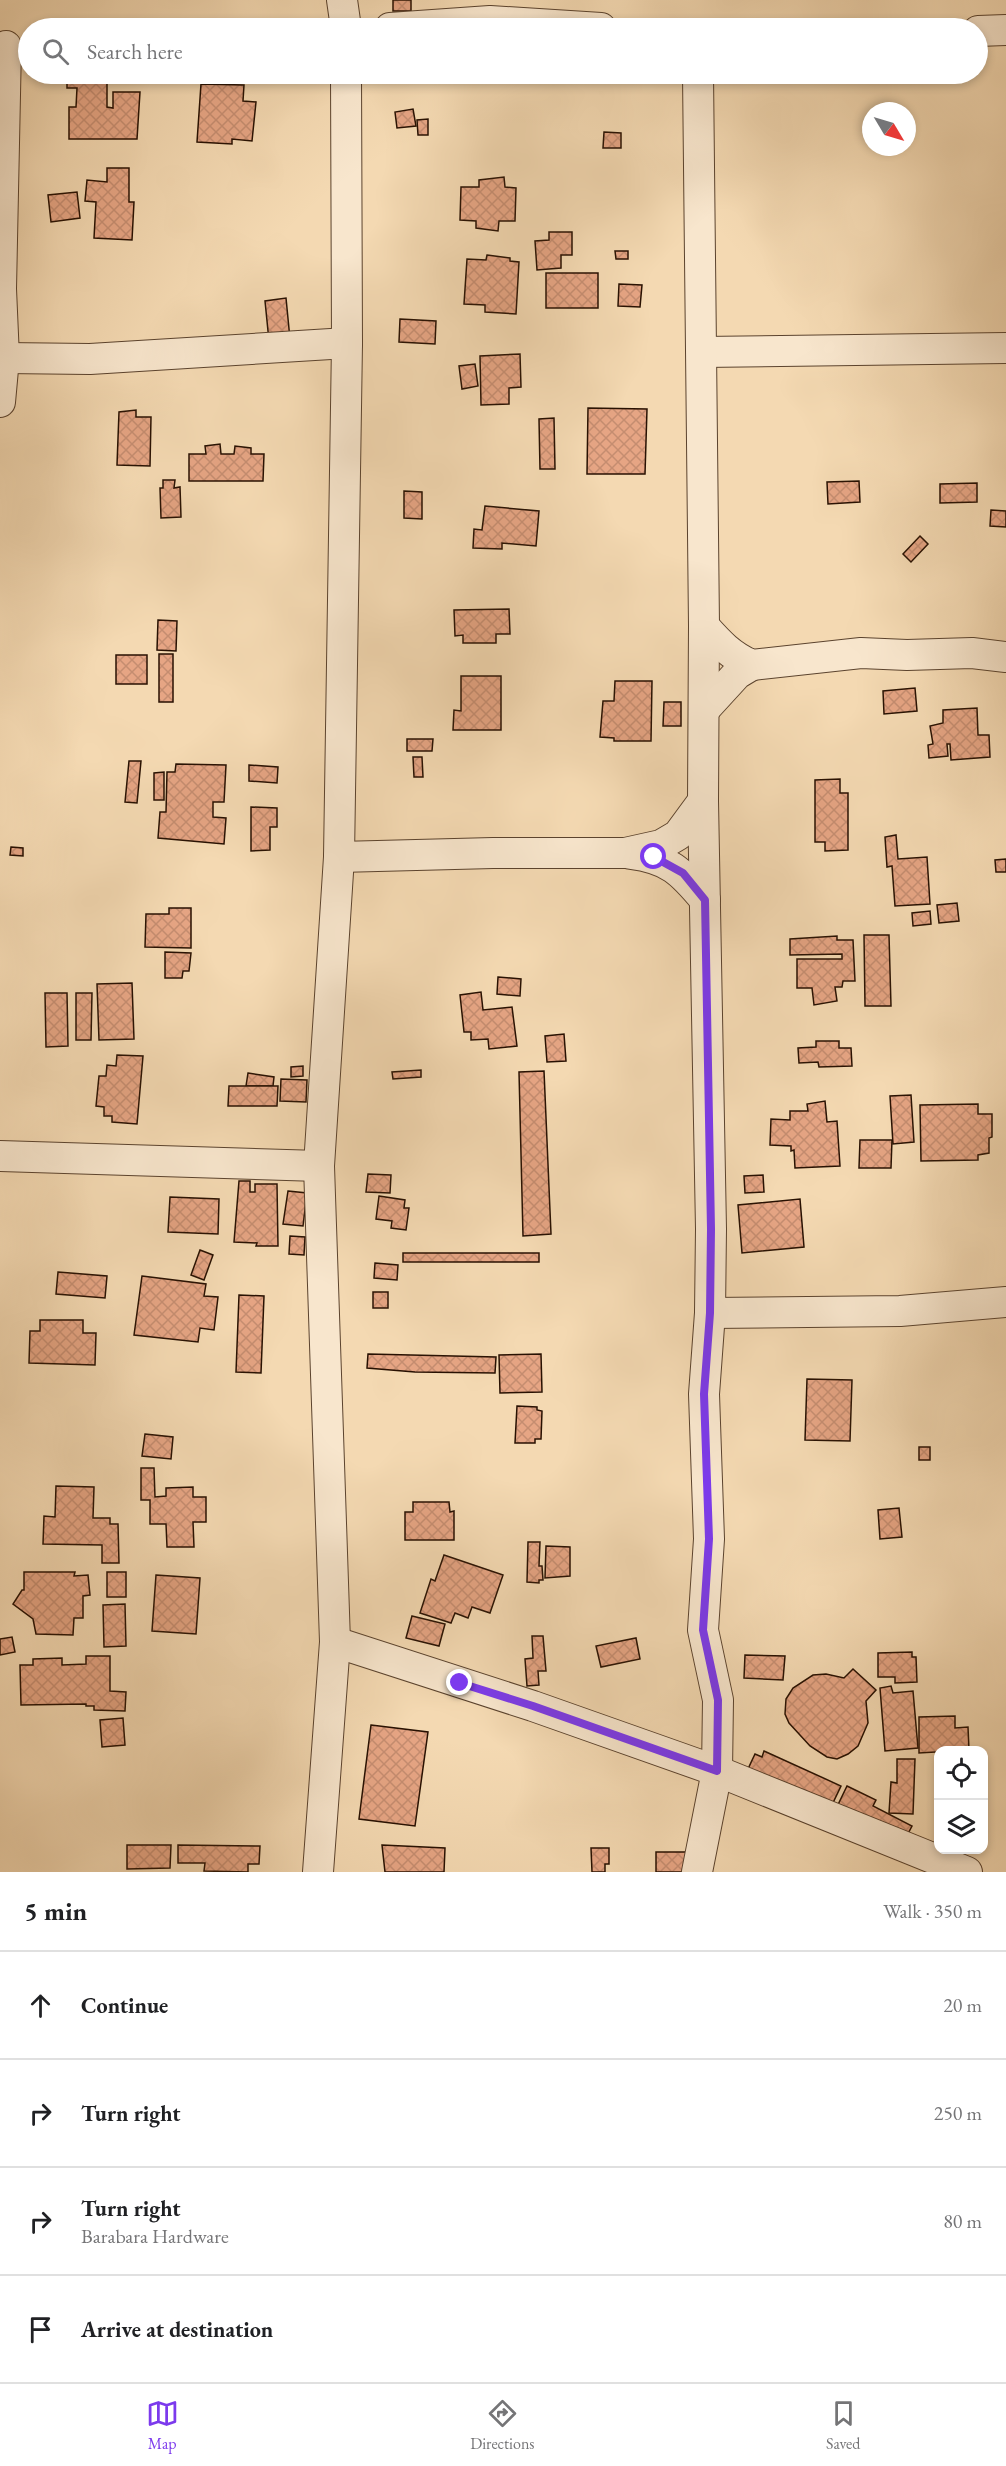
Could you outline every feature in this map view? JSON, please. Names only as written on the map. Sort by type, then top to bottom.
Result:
[{"type":"street","points":[[342,0],[345,18]]},
{"type":"street","points":[[988,31],[1006,30]]},
{"type":"street","points":[[0,402],[4,357],[1,289],[11,46]]},
{"type":"street","points":[[318,1872],[335,1642],[319,1166],[339,857],[346,343],[346,84]]},
{"type":"street","points":[[697,1872],[717,1771],[718,1700],[703,1630],[709,1539],[704,1394],[710,1313],[711,1229],[703,801],[704,626],[698,84]]},
{"type":"street","points":[[4,357],[90,358],[346,343]]},
{"type":"street","points":[[702,352],[1006,348]]},
{"type":"street","points":[[704,626],[723,648],[737,659],[752,665]]},
{"type":"street","points":[[704,711],[737,674],[752,665],[861,652],[907,655],[972,653],[1006,657]]},
{"type":"street","points":[[625,853],[661,845],[678,835],[703,801]]},
{"type":"street","points":[[339,857],[493,853],[625,853],[654,857],[683,873],[705,900]]},
{"type":"street","points":[[0,1155],[319,1166]]},
{"type":"street","points":[[710,1313],[900,1311],[1006,1302]]},
{"type":"street","points":[[335,1642],[533,1706],[717,1771],[967,1872]]},
{"type":"building","points":[[393,0],[411,0],[411,11],[393,11]]},
{"type":"building","points":[[67,84],[107,84],[107,107],[113,108],[113,92],[140,92],[137,139],[69,139],[69,107],[76,107],[77,88],[67,88]]},
{"type":"building","points":[[201,84],[244,85],[243,101],[256,102],[252,141],[232,139],[232,144],[197,142]]},
{"type":"building","points":[[413,109],[416,126],[397,128],[395,112]]},
{"type":"building","points":[[428,119],[428,135],[418,135],[417,120]]},
{"type":"building","points":[[604,132],[621,133],[621,148],[603,148]]},
{"type":"building","points":[[107,168],[129,168],[129,202],[134,202],[132,240],[94,238],[96,202],[85,201],[87,180],[107,182]]},
{"type":"building","points":[[504,177],[505,187],[516,188],[515,221],[499,221],[498,231],[476,228],[476,221],[460,220],[461,187],[479,187],[479,180]]},
{"type":"building","points":[[77,192],[80,218],[51,222],[48,195]]},
{"type":"building","points":[[549,232],[572,232],[572,255],[561,255],[561,268],[537,270],[535,241],[549,240]]},
{"type":"building","points":[[615,251],[628,251],[628,259],[616,259]]},
{"type":"building","points":[[487,255],[510,258],[510,261],[519,262],[516,314],[485,312],[485,305],[464,304],[467,259],[486,260]]},
{"type":"building","points":[[546,273],[598,273],[598,308],[546,308]]},
{"type":"building","points":[[619,284],[642,285],[640,307],[618,306]]},
{"type":"building","points":[[286,298],[290,339],[269,341],[265,301]]},
{"type":"building","points":[[400,319],[436,321],[435,344],[399,342]]},
{"type":"building","points":[[520,354],[521,387],[509,388],[509,404],[481,405],[480,356]]},
{"type":"building","points":[[475,364],[478,386],[462,389],[459,366]]},
{"type":"building","points":[[588,408],[647,409],[645,474],[587,474]]},
{"type":"building","points":[[136,410],[136,417],[151,417],[150,466],[117,465],[119,412]]},
{"type":"building","points":[[554,418],[555,469],[540,469],[539,419]]},
{"type":"building","points":[[220,444],[221,454],[234,454],[235,446],[251,448],[251,454],[264,454],[263,481],[189,481],[189,454],[206,454],[205,446]]},
{"type":"building","points":[[163,480],[175,480],[174,488],[180,487],[181,517],[161,518],[160,488],[163,488]]},
{"type":"building","points":[[859,481],[860,502],[828,504],[827,482]]},
{"type":"building","points":[[977,483],[977,502],[940,503],[940,484]]},
{"type":"building","points":[[404,491],[422,492],[422,519],[404,518]]},
{"type":"building","points":[[485,506],[539,511],[536,546],[502,543],[502,549],[473,548],[474,529],[482,530]]},
{"type":"building","points":[[991,510],[1006,511],[1006,527],[990,526]]},
{"type":"building","points":[[920,536],[928,544],[911,562],[903,554]]},
{"type":"building","points":[[509,609],[510,634],[496,634],[496,643],[463,643],[463,635],[455,636],[454,610]]},
{"type":"building","points":[[158,620],[177,621],[176,651],[157,650]]},
{"type":"building","points":[[159,654],[173,654],[173,702],[159,702]]},
{"type":"building","points":[[116,655],[147,655],[147,684],[116,684]]},
{"type":"building","points":[[461,676],[501,676],[501,730],[453,730],[454,710],[461,711]]},
{"type":"building","points":[[615,681],[652,681],[651,741],[614,741],[614,738],[600,737],[603,701],[614,701]]},
{"type":"building","points":[[915,688],[917,711],[884,714],[883,691]]},
{"type":"building","points":[[664,702],[681,702],[681,726],[663,726]]},
{"type":"building","points":[[977,708],[978,735],[989,735],[990,757],[951,760],[950,744],[947,744],[948,756],[929,758],[928,745],[933,744],[930,726],[943,723],[943,710]]},
{"type":"building","points":[[407,739],[433,739],[432,751],[407,751]]},
{"type":"building","points":[[413,757],[422,757],[423,777],[414,777]]},
{"type":"building","points":[[129,761],[141,761],[137,803],[125,802]]},
{"type":"building","points":[[176,764],[226,765],[224,802],[213,802],[213,817],[226,818],[224,844],[158,838],[160,812],[166,812],[167,772],[175,772]]},
{"type":"building","points":[[249,765],[278,767],[277,783],[249,781]]},
{"type":"building","points":[[164,772],[164,800],[154,800],[154,773]]},
{"type":"building","points":[[840,779],[840,793],[848,793],[848,850],[825,851],[825,842],[815,842],[815,780]]},
{"type":"building","points":[[251,807],[277,808],[277,827],[270,827],[270,850],[251,851]]},
{"type":"building","points":[[896,835],[898,859],[927,857],[930,904],[895,906],[892,866],[887,867],[885,837]]},
{"type":"building","points":[[11,847],[23,848],[23,856],[10,855]]},
{"type":"building","points":[[1006,859],[1006,872],[996,872],[995,860]]},
{"type":"building","points":[[957,903],[959,921],[939,923],[937,905]]},
{"type":"building","points":[[169,908],[191,908],[191,948],[145,947],[146,914],[169,914]]},
{"type":"building","points":[[930,911],[931,924],[913,926],[912,913]]},
{"type":"building","points":[[864,935],[889,935],[891,1006],[865,1006]]},
{"type":"building","points":[[837,936],[837,940],[853,940],[855,981],[843,981],[842,987],[835,987],[837,1001],[814,1005],[812,988],[797,988],[797,959],[842,959],[842,954],[790,955],[790,939]]},
{"type":"building","points":[[165,952],[191,953],[189,971],[183,971],[182,978],[165,978]]},
{"type":"building","points":[[498,977],[521,979],[520,996],[497,994]]},
{"type":"building","points":[[132,983],[134,1039],[99,1040],[97,984]]},
{"type":"building","points":[[481,992],[483,1010],[512,1007],[517,1046],[489,1049],[488,1039],[471,1040],[471,1032],[464,1032],[460,995]]},
{"type":"building","points":[[45,993],[67,993],[68,1046],[46,1047]]},
{"type":"building","points":[[76,993],[92,993],[91,1040],[76,1040]]},
{"type":"building","points":[[564,1034],[566,1061],[547,1062],[545,1036]]},
{"type":"building","points":[[816,1041],[839,1041],[839,1048],[851,1048],[852,1066],[819,1067],[818,1062],[799,1063],[798,1048],[816,1047]]},
{"type":"building","points":[[117,1055],[143,1056],[137,1124],[112,1122],[112,1116],[104,1116],[104,1107],[96,1106],[99,1076],[106,1076],[107,1065],[116,1066]]},
{"type":"building","points":[[303,1066],[303,1076],[291,1077],[291,1067]]},
{"type":"building","points":[[421,1070],[421,1077],[393,1079],[392,1072]]},
{"type":"building","points":[[544,1071],[551,1234],[523,1236],[519,1072]]},
{"type":"building","points":[[248,1073],[274,1077],[273,1086],[246,1086]]},
{"type":"building","points":[[281,1079],[307,1080],[306,1102],[280,1101]]},
{"type":"building","points":[[229,1086],[278,1086],[277,1106],[228,1106]]},
{"type":"building","points":[[911,1095],[914,1142],[893,1144],[890,1096]]},
{"type":"building","points":[[825,1101],[827,1122],[837,1121],[840,1166],[795,1168],[794,1150],[791,1151],[791,1146],[770,1145],[771,1119],[790,1120],[790,1111],[808,1111],[807,1104]]},
{"type":"building","points":[[978,1104],[978,1114],[992,1114],[989,1153],[978,1155],[978,1160],[921,1161],[920,1105]]},
{"type":"building","points":[[860,1140],[892,1140],[891,1168],[859,1168]]},
{"type":"building","points":[[368,1174],[391,1175],[390,1193],[366,1192]]},
{"type":"building","points":[[763,1175],[764,1192],[745,1193],[744,1176]]},
{"type":"building","points":[[239,1181],[250,1181],[250,1192],[255,1192],[255,1184],[277,1184],[278,1246],[256,1246],[257,1243],[234,1242]]},
{"type":"building","points":[[288,1191],[307,1193],[303,1226],[283,1224]]},
{"type":"building","points":[[379,1196],[405,1200],[404,1208],[409,1208],[406,1230],[391,1228],[392,1221],[376,1219]]},
{"type":"building","points":[[170,1197],[219,1199],[218,1234],[168,1232]]},
{"type":"building","points":[[800,1199],[804,1247],[742,1253],[738,1205]]},
{"type":"building","points":[[290,1236],[305,1237],[304,1255],[289,1254]]},
{"type":"building","points":[[200,1250],[213,1255],[204,1280],[191,1275]]},
{"type":"building","points":[[403,1253],[539,1253],[539,1262],[403,1262]]},
{"type":"building","points":[[375,1263],[398,1265],[397,1280],[374,1278]]},
{"type":"building","points":[[58,1272],[107,1276],[105,1298],[56,1294]]},
{"type":"building","points":[[142,1276],[206,1284],[204,1296],[218,1297],[214,1330],[200,1328],[198,1342],[134,1335]]},
{"type":"building","points":[[373,1292],[388,1292],[388,1308],[373,1308]]},
{"type":"building","points":[[239,1295],[264,1296],[261,1373],[236,1372]]},
{"type":"building","points":[[40,1320],[83,1320],[83,1333],[96,1333],[95,1365],[29,1363],[30,1331],[40,1331]]},
{"type":"building","points":[[368,1354],[496,1357],[495,1373],[415,1372],[367,1368]]},
{"type":"building","points":[[541,1354],[542,1392],[500,1393],[499,1355]]},
{"type":"building","points":[[807,1379],[852,1380],[850,1441],[805,1440]]},
{"type":"building","points":[[517,1406],[537,1407],[537,1410],[542,1411],[541,1439],[535,1439],[535,1443],[515,1443]]},
{"type":"building","points":[[145,1434],[173,1437],[171,1459],[142,1456]]},
{"type":"building","points":[[919,1447],[930,1447],[930,1460],[919,1460]]},
{"type":"building","points":[[141,1468],[154,1468],[155,1497],[166,1496],[166,1488],[193,1487],[193,1497],[206,1497],[206,1522],[193,1522],[194,1547],[167,1547],[166,1524],[150,1524],[150,1500],[141,1500]]},
{"type":"building","points":[[56,1486],[94,1487],[93,1518],[110,1518],[110,1524],[118,1524],[119,1563],[102,1563],[102,1545],[43,1544],[44,1516],[55,1517]]},
{"type":"building","points":[[413,1502],[449,1502],[450,1512],[454,1511],[454,1540],[405,1540],[405,1512],[413,1512]]},
{"type":"building","points":[[899,1508],[902,1537],[880,1539],[878,1510]]},
{"type":"building","points":[[528,1542],[540,1542],[539,1566],[542,1566],[543,1580],[539,1580],[539,1583],[527,1582]]},
{"type":"building","points":[[546,1546],[570,1547],[570,1576],[545,1578]]},
{"type":"building","points":[[444,1555],[503,1575],[490,1613],[472,1607],[468,1618],[455,1613],[451,1623],[420,1613],[431,1579],[435,1581]]},
{"type":"building","points":[[24,1572],[75,1572],[74,1576],[88,1575],[90,1595],[83,1596],[83,1618],[74,1618],[73,1635],[36,1634],[33,1619],[13,1604],[24,1590]]},
{"type":"building","points":[[107,1572],[126,1572],[126,1597],[107,1597]]},
{"type":"building","points":[[156,1575],[200,1578],[196,1634],[152,1631]]},
{"type":"building","points":[[125,1604],[126,1646],[104,1647],[103,1605]]},
{"type":"building","points":[[412,1616],[445,1624],[439,1646],[406,1638]]},
{"type":"building","points":[[532,1636],[543,1636],[546,1671],[538,1671],[539,1685],[527,1686],[525,1659],[533,1658]]},
{"type":"building","points":[[12,1637],[15,1652],[0,1655],[0,1639]]},
{"type":"building","points":[[636,1638],[640,1659],[601,1667],[596,1646]]},
{"type":"building","points":[[912,1652],[912,1657],[916,1657],[917,1682],[895,1683],[895,1677],[878,1677],[878,1653]]},
{"type":"building","points":[[745,1655],[785,1656],[783,1680],[744,1678]]},
{"type":"building","points":[[86,1656],[110,1656],[110,1691],[126,1692],[125,1711],[94,1710],[94,1706],[86,1706],[86,1704],[21,1705],[20,1665],[33,1665],[33,1659],[62,1658],[62,1665],[86,1664]]},
{"type":"building","points":[[853,1669],[876,1690],[866,1701],[868,1723],[858,1746],[837,1759],[827,1757],[810,1746],[789,1723],[785,1714],[786,1699],[793,1688],[813,1675],[826,1674],[844,1678]]},
{"type":"building","points":[[891,1686],[893,1693],[913,1691],[918,1748],[885,1751],[880,1688]]},
{"type":"building","points":[[955,1716],[955,1728],[968,1727],[969,1746],[934,1746],[934,1752],[919,1753],[919,1717]]},
{"type":"building","points":[[123,1718],[125,1745],[102,1747],[100,1720]]},
{"type":"building","points":[[371,1725],[428,1732],[415,1826],[359,1819]]},
{"type":"building","points":[[764,1751],[841,1786],[830,1809],[748,1769],[755,1754],[762,1757]]},
{"type":"building","points":[[897,1759],[915,1759],[913,1814],[889,1813],[891,1782],[897,1783]]},
{"type":"building","points":[[847,1786],[876,1800],[873,1806],[912,1826],[903,1843],[835,1811]]},
{"type":"building","points":[[127,1845],[171,1845],[170,1868],[127,1869]]},
{"type":"building","points":[[178,1845],[260,1846],[259,1864],[248,1864],[248,1872],[204,1871],[205,1863],[178,1863]]},
{"type":"building","points":[[382,1845],[445,1848],[444,1872],[385,1872]]},
{"type":"building","points":[[591,1848],[609,1848],[609,1864],[605,1864],[605,1872],[592,1872]]},
{"type":"building","points":[[656,1852],[686,1852],[687,1872],[656,1872]]},
{"type":"route","points":[[460,1683],[533,1706],[717,1771],[718,1700],[703,1630],[709,1539],[704,1394],[710,1313],[711,1229],[705,900],[683,873],[654,857]]}]
